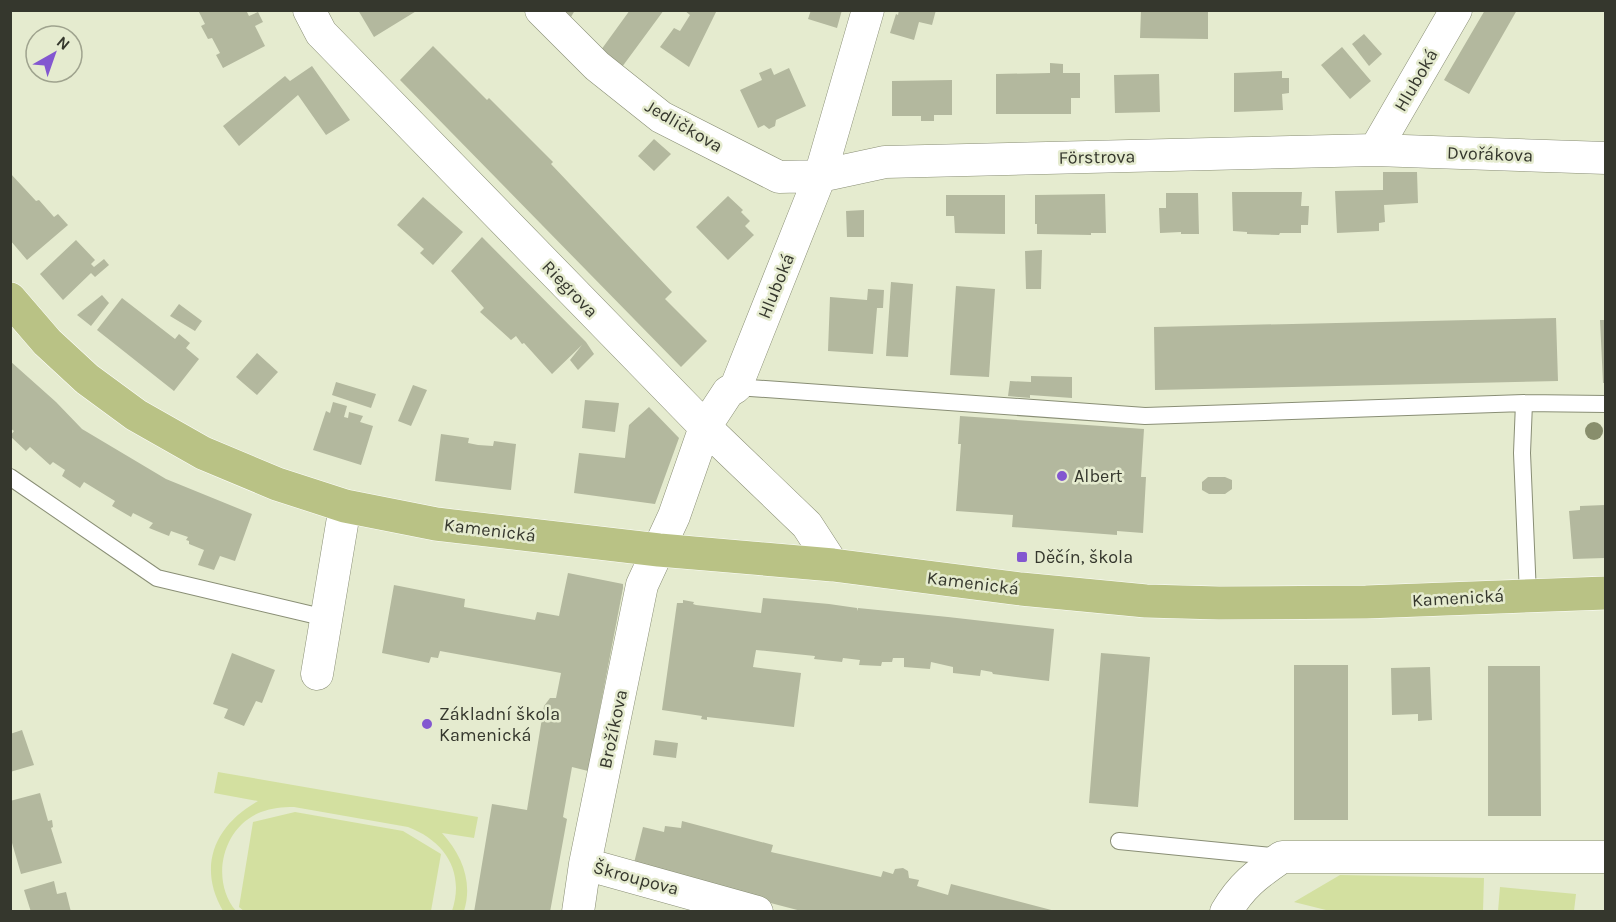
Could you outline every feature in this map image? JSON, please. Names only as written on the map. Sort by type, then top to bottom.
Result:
[{"type":"main road","name":"Kamenická","points":[[10,299],[47,342],[87,378],[136,415],[203,453],[277,484],[345,506],[436,524],[659,550],[833,565],[1022,589],[1146,601],[1366,602],[1605,593]]},
{"type":"street","name":"Riegrova","points":[[309,10],[321,33],[705,427],[807,525],[833,565]]},
{"type":"street","name":"Jedličkova","points":[[541,10],[597,66],[661,117],[779,177],[820,176]]},
{"type":"street","name":"Hluboká","points":[[659,550],[674,516],[705,427],[728,392],[736,387],[820,176],[868,10]]},
{"type":"street","name":"Hluboká","points":[[1375,150],[1456,10]]},
{"type":"street","name":"Förstrova","points":[[820,176],[885,162],[1375,150]]},
{"type":"street","name":"Dvořákova","points":[[1375,150],[1605,158]]},
{"type":"street","points":[[317,674],[345,506]]},
{"type":"street","name":"Brožíkova","points":[[578,912],[585,864],[642,585],[659,550]]},
{"type":"street","points":[[1238,905],[1251,878],[1282,857],[1605,857]]},
{"type":"street","name":"Škroupova","points":[[585,864],[757,912]]},
{"type":"lane","points":[[736,387],[1145,416],[1524,403],[1605,404]]},
{"type":"lane","points":[[1524,403],[1522,453],[1528,595]]},
{"type":"lane","points":[[10,477],[157,578],[326,618]]},
{"type":"lane","points":[[1119,841],[1282,857]]},
{"type":"green space","points":[[218,772],[478,817],[474,838],[442,833],[455,850],[464,869],[467,890],[464,911],[452,911],[456,883],[449,860],[442,849],[421,833],[408,827],[294,807],[261,812],[248,819],[237,829],[229,842],[222,870],[223,885],[236,911],[223,911],[211,878],[211,863],[215,848],[221,834],[231,822],[258,801],[214,793]]},
{"type":"green space","points":[[295,812],[403,831],[441,854],[431,911],[245,912],[239,907],[253,822]]},
{"type":"green space","points":[[1340,875],[1484,878],[1483,911],[1330,911],[1294,902]]},
{"type":"green space","points":[[1500,887],[1576,894],[1574,911],[1498,911]]},
{"type":"building","points":[[198,10],[246,10],[249,16],[258,12],[263,22],[255,26],[265,46],[223,68],[216,55],[220,53],[212,38],[208,39],[201,26],[205,24]]},
{"type":"building","points":[[358,10],[418,10],[374,37]]},
{"type":"building","points":[[561,10],[575,10],[571,17]]},
{"type":"building","points":[[630,10],[664,10],[622,67],[601,50]]},
{"type":"building","points":[[684,10],[717,10],[689,67],[660,47],[674,28],[680,31],[690,15]]},
{"type":"building","points":[[811,10],[842,10],[837,28],[808,19]]},
{"type":"building","points":[[899,10],[936,10],[932,25],[919,22],[914,40],[890,33]]},
{"type":"building","points":[[1141,10],[1208,11],[1208,39],[1140,38]]},
{"type":"building","points":[[1485,10],[1517,10],[1469,94],[1444,80]]},
{"type":"building","points":[[1364,34],[1382,54],[1369,66],[1352,44]]},
{"type":"building","points":[[433,46],[553,162],[551,164],[672,292],[665,299],[707,341],[681,367],[400,80]]},
{"type":"building","points":[[1342,47],[1371,81],[1350,99],[1321,65]]},
{"type":"building","points":[[1050,63],[1063,64],[1063,73],[1080,73],[1080,98],[1071,98],[1071,114],[996,114],[996,74],[1050,73]]},
{"type":"building","points":[[312,66],[350,120],[326,135],[298,95],[239,146],[223,126],[285,76],[290,81]]},
{"type":"building","points":[[771,68],[774,75],[789,68],[806,106],[776,120],[775,126],[769,129],[764,125],[758,128],[740,90],[762,80],[759,73]]},
{"type":"building","points":[[1282,71],[1282,78],[1289,78],[1289,93],[1282,94],[1283,110],[1234,112],[1234,73]]},
{"type":"building","points":[[1159,74],[1160,112],[1115,113],[1114,75]]},
{"type":"building","points":[[952,80],[952,115],[934,115],[934,121],[921,121],[921,116],[892,116],[892,81]]},
{"type":"building","points":[[654,139],[671,154],[654,171],[638,156]]},
{"type":"building","points":[[1383,172],[1417,172],[1418,203],[1384,205],[1385,222],[1379,223],[1379,231],[1337,233],[1335,191],[1383,190]]},
{"type":"building","points":[[10,173],[36,201],[39,200],[54,217],[58,214],[68,225],[27,260],[10,240]]},
{"type":"building","points":[[1232,192],[1302,192],[1301,206],[1309,206],[1308,225],[1301,225],[1301,233],[1280,233],[1279,235],[1233,231]]},
{"type":"building","points":[[1166,193],[1198,193],[1199,234],[1160,233],[1159,208],[1166,208]]},
{"type":"building","points":[[1105,194],[1106,233],[1037,234],[1035,195]]},
{"type":"building","points":[[946,195],[1005,195],[1005,234],[955,233],[954,216],[946,216]]},
{"type":"building","points":[[728,196],[743,210],[741,212],[750,221],[745,226],[754,235],[728,260],[696,227]]},
{"type":"building","points":[[423,197],[463,232],[433,265],[420,253],[424,249],[397,225]]},
{"type":"building","points":[[864,210],[864,237],[847,237],[846,211]]},
{"type":"building","points":[[482,237],[586,342],[594,354],[578,370],[570,360],[582,345],[552,374],[516,336],[511,340],[480,312],[484,308],[451,271]]},
{"type":"building","points":[[76,240],[95,260],[91,264],[94,267],[104,259],[109,265],[95,277],[91,273],[63,300],[40,274]]},
{"type":"building","points":[[1042,250],[1041,289],[1026,289],[1025,251]]},
{"type":"building","points":[[891,282],[913,284],[908,357],[886,356]]},
{"type":"building","points":[[956,286],[995,289],[989,377],[950,375]]},
{"type":"building","points":[[868,289],[884,290],[883,308],[877,308],[873,354],[828,351],[830,297],[867,300]]},
{"type":"building","points":[[102,295],[109,303],[91,326],[77,315]]},
{"type":"building","points":[[122,298],[175,339],[179,334],[190,343],[186,348],[199,359],[174,391],[97,330]]},
{"type":"building","points":[[179,304],[202,321],[195,331],[170,316]]},
{"type":"building","points":[[1556,318],[1558,381],[1155,390],[1154,327]]},
{"type":"building","points":[[1600,320],[1605,320],[1605,383],[1603,383]]},
{"type":"building","points":[[257,353],[278,372],[257,395],[236,377]]},
{"type":"building","points":[[10,361],[82,429],[166,479],[252,514],[235,561],[220,556],[214,570],[198,565],[204,550],[189,544],[186,540],[188,537],[171,531],[169,536],[149,528],[153,523],[133,513],[131,517],[112,506],[115,501],[84,482],[80,488],[62,476],[65,470],[53,462],[50,465],[30,447],[26,451],[10,436],[14,431],[10,428]]},
{"type":"building","points":[[1031,376],[1072,377],[1072,398],[1008,396],[1010,381],[1031,382]]},
{"type":"building","points":[[336,382],[376,394],[371,408],[332,395]]},
{"type":"building","points":[[413,385],[427,390],[411,426],[398,421]]},
{"type":"building","points":[[585,400],[619,403],[615,432],[582,428]]},
{"type":"building","points":[[333,402],[347,406],[344,417],[348,418],[349,412],[363,416],[360,422],[373,426],[361,465],[313,450],[326,411],[330,413]]},
{"type":"building","points":[[649,407],[679,438],[655,504],[574,493],[579,453],[625,458],[629,425]]},
{"type":"building","points":[[960,416],[1144,429],[1141,477],[1146,477],[1143,533],[1117,531],[1117,535],[1012,527],[1013,515],[956,511],[961,444],[958,444]]},
{"type":"building","points":[[441,434],[469,438],[468,443],[478,445],[493,446],[494,441],[516,444],[511,490],[435,481]]},
{"type":"building","points":[[1208,477],[1225,477],[1232,480],[1232,489],[1225,494],[1209,494],[1202,490],[1202,482]]},
{"type":"building","points":[[1605,505],[1605,558],[1573,559],[1569,511],[1580,510],[1580,506]]},
{"type":"building","points":[[568,573],[623,584],[623,588],[588,771],[572,767],[563,817],[567,819],[550,912],[474,912],[492,804],[527,810],[544,706],[550,698],[556,698],[561,673],[440,651],[438,658],[431,657],[429,663],[382,653],[394,585],[465,599],[464,607],[535,620],[537,612],[559,616]]},
{"type":"building","points":[[763,598],[829,604],[857,608],[857,611],[858,608],[1054,629],[1049,681],[993,674],[981,670],[980,676],[953,673],[953,667],[931,662],[930,669],[904,667],[904,658],[893,658],[892,662],[882,662],[881,666],[859,665],[860,660],[843,658],[842,662],[814,659],[815,656],[756,650],[753,667],[801,673],[794,727],[707,717],[707,720],[701,719],[702,716],[662,710],[677,603],[683,603],[683,600],[694,602],[693,604],[696,605],[761,613]]},
{"type":"building","points":[[232,653],[275,670],[262,703],[256,701],[244,726],[224,718],[228,709],[213,704]]},
{"type":"building","points":[[1101,653],[1150,657],[1138,807],[1089,803]]},
{"type":"building","points":[[1294,665],[1348,665],[1348,820],[1294,820]]},
{"type":"building","points":[[1488,666],[1540,666],[1541,816],[1488,816]]},
{"type":"building","points":[[1430,667],[1432,720],[1418,721],[1418,714],[1392,715],[1391,668]]},
{"type":"building","points":[[22,730],[34,765],[10,772],[10,734]]},
{"type":"building","points":[[655,740],[678,743],[676,758],[653,755]]},
{"type":"building","points":[[40,793],[48,821],[52,820],[53,827],[51,828],[62,863],[21,874],[10,836],[10,801]]},
{"type":"building","points":[[682,821],[773,845],[771,852],[881,877],[883,871],[893,874],[895,869],[903,868],[908,871],[909,878],[919,880],[917,886],[948,895],[951,884],[1059,912],[805,912],[633,867],[643,827],[664,832],[665,826],[681,828]]},
{"type":"building","points":[[54,881],[57,894],[66,892],[71,912],[31,912],[24,890]]},
{"type":"place","name":"Albert","points":[[1062,476]]},
{"type":"place","name":"Děčín, škola","points":[[1022,557]]},
{"type":"place","name":"Základní škola Kamenická","points":[[427,724]]}]
